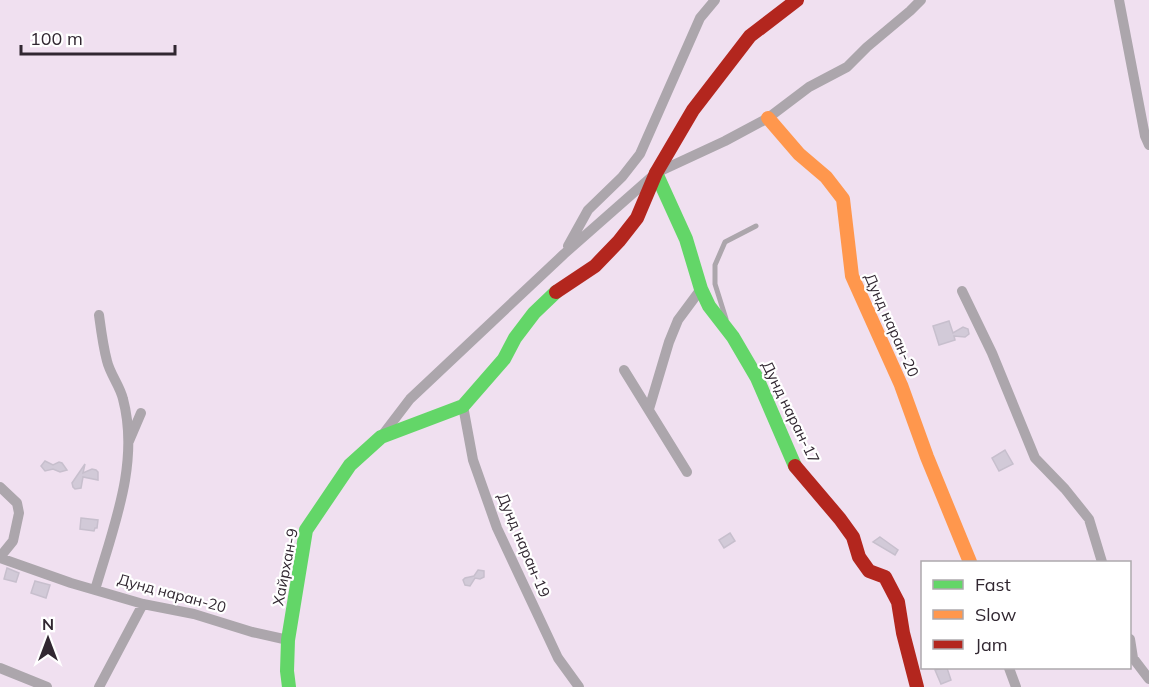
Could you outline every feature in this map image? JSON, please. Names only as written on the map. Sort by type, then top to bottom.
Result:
[{"type":"street","points":[[564,254],[588,210],[622,177],[640,154],[700,18],[715,0]]},
{"type":"street","points":[[381,437],[463,406],[504,359],[515,338],[534,313],[554,294],[595,266],[619,241],[637,218],[656,173],[693,110],[750,36],[797,0]]},
{"type":"street","points":[[381,437],[410,399],[564,254],[656,173],[768,118],[809,87],[847,67],[921,0]]},
{"type":"street","points":[[1119,0],[1145,136],[1149,145]]},
{"type":"street","name":"Дунд наран-20","points":[[768,118],[800,154],[826,177],[843,199],[852,276],[901,385],[927,457],[970,561]]},
{"type":"street","name":"Дунд наран-17","points":[[656,173],[686,239],[701,289],[709,306],[734,337],[757,378],[795,466],[853,537],[859,557],[869,571],[885,576],[897,602],[917,687]]},
{"type":"street","points":[[649,409],[678,320],[701,289]]},
{"type":"street","points":[[962,291],[992,353],[1035,458],[1065,489],[1089,519],[1102,561]]},
{"type":"street","points":[[95,590],[119,506],[128,466],[129,442],[123,399],[107,363],[99,315]]},
{"type":"street","points":[[624,370],[687,472]]},
{"type":"street","name":"Дунд наран-19","points":[[463,406],[473,460],[497,528],[558,658],[579,687]]},
{"type":"street","points":[[129,442],[141,413]]},
{"type":"street","name":"Хайрхан-9","points":[[290,687],[287,671],[288,640],[306,530],[350,465],[381,437]]},
{"type":"street","points":[[0,487],[16,503],[19,513],[13,541],[0,558]]},
{"type":"street","name":"Дунд наран-20","points":[[0,558],[71,583],[143,604],[194,614],[252,632],[288,640]]},
{"type":"street","points":[[99,687],[143,604]]},
{"type":"street","points":[[1131,645],[1133,658],[1149,679]]},
{"type":"street","points":[[0,668],[47,687]]},
{"type":"street","points":[[1009,669],[1016,687]]},
{"type":"lane","points":[[734,337],[723,312],[715,284],[715,265],[725,242],[756,226]]},
{"type":"building","points":[[949,321],[953,333],[963,327],[968,329],[969,334],[965,337],[954,336],[955,340],[939,345],[933,326]]},
{"type":"building","points":[[1005,450],[1013,464],[999,471],[992,458]]},
{"type":"building","points":[[45,461],[53,465],[62,463],[67,470],[45,471],[41,466]]},
{"type":"building","points":[[85,464],[83,473],[92,469],[96,470],[98,480],[83,477],[81,488],[75,489],[72,483]]},
{"type":"building","points":[[81,518],[98,520],[97,528],[94,531],[80,529]]},
{"type":"building","points":[[730,533],[735,541],[724,548],[719,540]]},
{"type":"building","points":[[880,537],[898,550],[895,555],[873,542]]},
{"type":"building","points":[[7,568],[19,573],[16,582],[4,579]]},
{"type":"building","points":[[478,570],[484,571],[484,577],[475,578],[470,586],[465,585],[463,580],[474,576]]},
{"type":"building","points":[[35,581],[50,585],[46,598],[31,593]]},
{"type":"building","points":[[947,669],[951,680],[941,684],[935,670]]},
{"type":"traffic: fast","points":[[656,173],[686,239],[701,289],[709,306],[733,337],[757,378],[795,466]]},
{"type":"traffic: fast","points":[[289,687],[288,640],[306,530],[350,465],[381,437],[463,406],[504,359],[515,338],[534,313],[556,292]]},
{"type":"traffic: slow","points":[[768,118],[799,154],[826,177],[843,199],[852,276],[901,385],[927,457],[970,561]]},
{"type":"traffic: jam","points":[[556,292],[595,266],[619,241],[637,218],[656,173],[693,110],[750,36],[797,0]]},
{"type":"traffic: jam","points":[[795,466],[853,537],[859,557],[869,571],[885,577],[898,602],[903,633],[917,687]]}]
